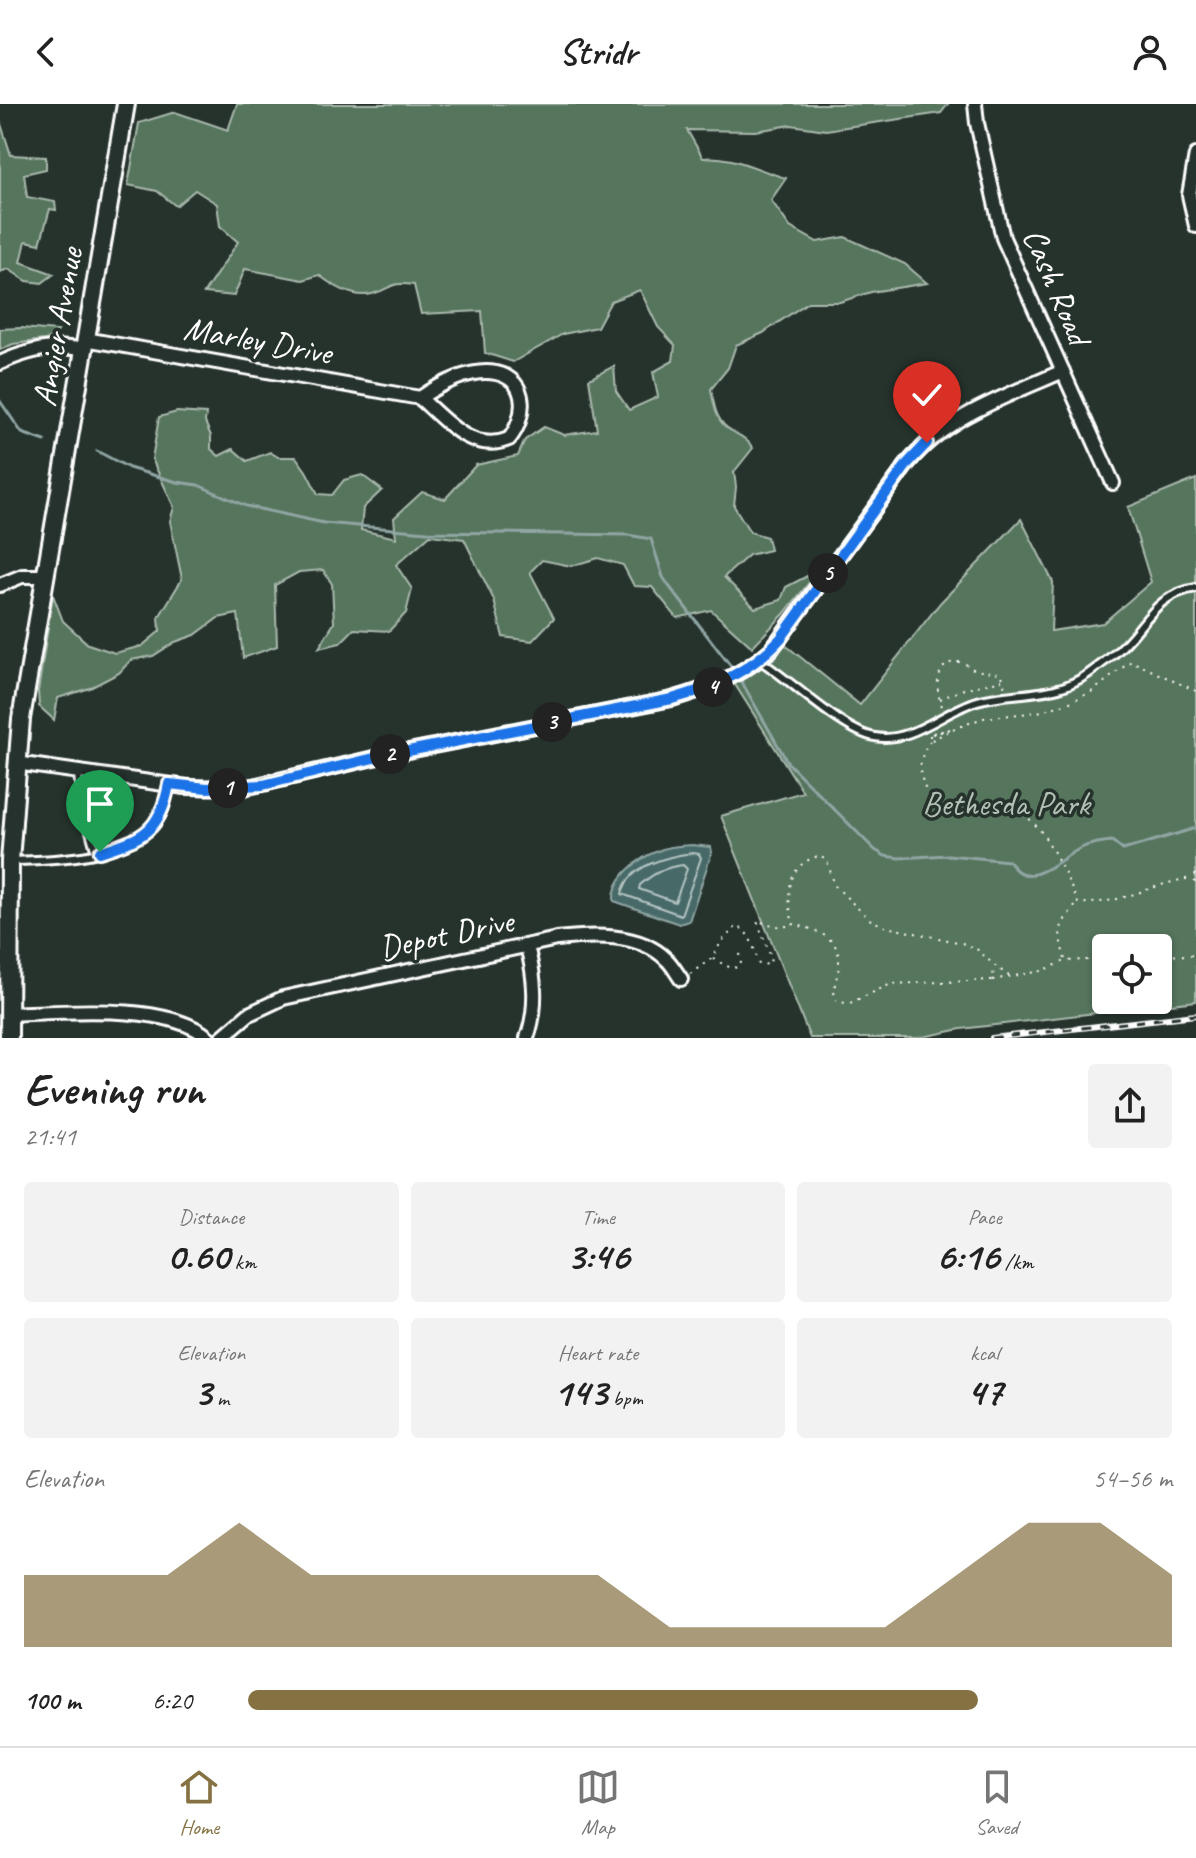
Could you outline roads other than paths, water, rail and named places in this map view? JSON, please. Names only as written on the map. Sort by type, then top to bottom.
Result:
[{"type":"main road","name":"Angier Avenue","points":[[9,1038],[5,884],[10,861],[16,763],[44,576],[126,104]]},
{"type":"street","name":"Cash Road","points":[[975,104],[1003,238],[1113,483]]},
{"type":"street","points":[[1196,160],[1189,195],[1196,226]]},
{"type":"street","name":"Marley Drive","points":[[0,363],[36,350],[84,345],[420,398]]},
{"type":"street","points":[[16,763],[207,788],[263,785],[350,762],[672,699],[710,688],[744,671],[781,638],[908,463],[927,443],[953,422],[1063,371]]},
{"type":"street","points":[[496,373],[517,389],[523,409],[522,419],[509,439],[485,444],[453,428],[420,398],[448,381],[496,373]]},
{"type":"street","points":[[0,585],[22,576],[44,576]]},
{"type":"street","name":"Depot Drive","points":[[221,1038],[249,1014],[283,998],[588,935],[644,945],[665,957],[681,979]]},
{"type":"street","points":[[527,946],[535,988],[534,1012],[527,1038]]},
{"type":"street","points":[[10,1014],[147,1014],[188,1024],[209,1038]]},
{"type":"lane","points":[[759,660],[851,727],[874,737],[903,735],[980,700],[1064,686],[1087,675],[1117,652],[1169,595],[1196,588]]},
{"type":"lane","points":[[78,772],[80,796],[96,853]]},
{"type":"lane","points":[[10,861],[73,858],[127,844],[145,834],[159,819],[165,808],[169,784]]},
{"type":"water","points":[[692,845],[711,847],[712,852],[689,921],[679,924],[614,901],[622,876],[636,863],[664,849]]},
{"type":"waterway","points":[[0,401],[22,433],[45,441]]},
{"type":"waterway","points":[[97,451],[129,468],[198,485],[246,506],[324,523],[427,532],[628,535],[651,539],[663,577],[733,669]]},
{"type":"waterway","points":[[740,679],[788,763],[875,850],[885,856],[948,855],[1009,861],[1016,870],[1034,874],[1092,844],[1112,841],[1123,850],[1196,828]]},
{"type":"railway","points":[[992,1038],[1196,1015]]},
{"type":"park label","name":"Bethesda Park","points":[[1006,803]]}]
